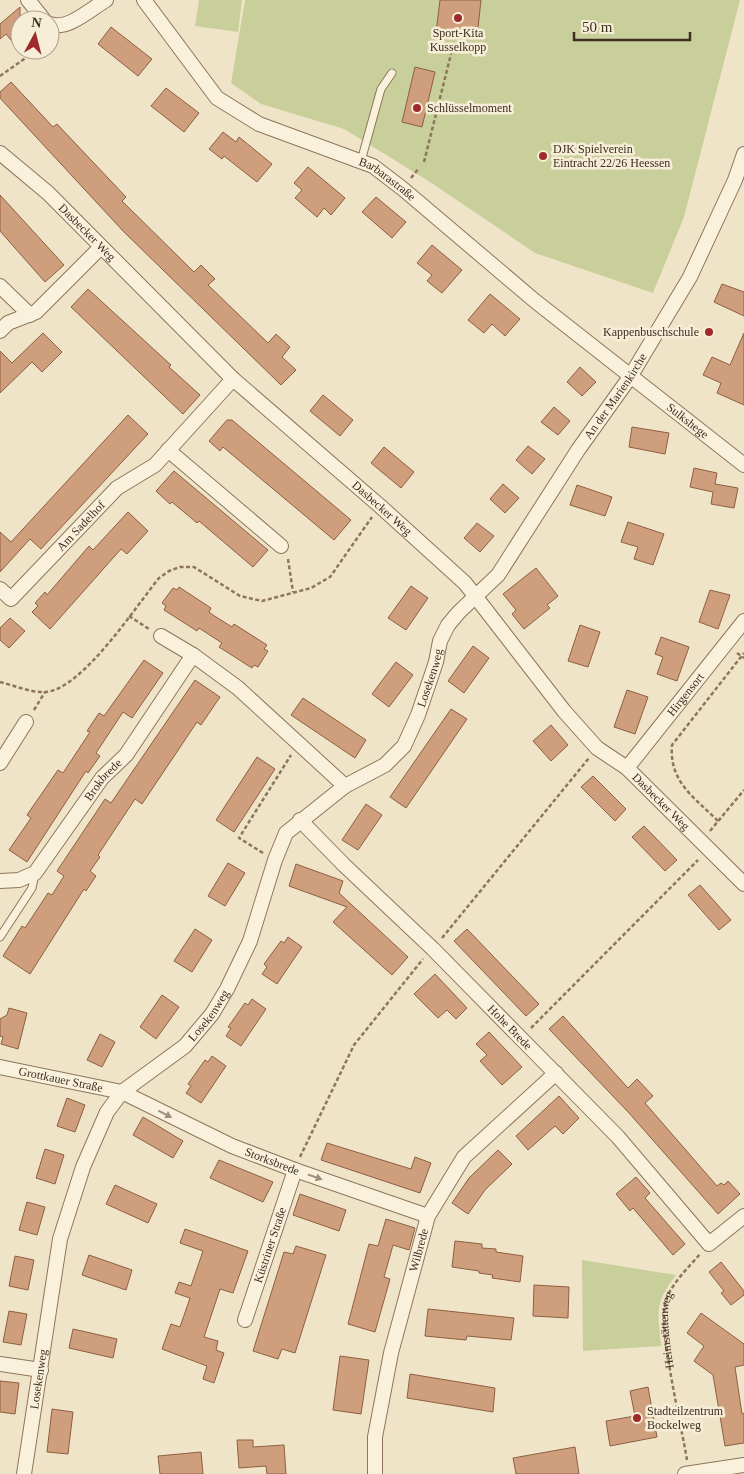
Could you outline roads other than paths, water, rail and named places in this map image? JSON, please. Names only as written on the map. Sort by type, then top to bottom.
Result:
[{"type":"street","points":[[28,0],[36,10]]},
{"type":"street","points":[[60,25],[70,22],[106,0]]},
{"type":"street","name":"Barbarastraße","points":[[144,0],[217,98],[259,124],[373,166],[487,262],[630,377]]},
{"type":"street","name":"Dasbecker Weg","points":[[0,153],[48,193],[100,248],[233,379],[380,506],[465,583],[564,711],[597,748],[627,768],[744,884]]},
{"type":"street","name":"An der Marienkirche","points":[[476,597],[498,575],[578,450],[630,377],[690,277],[735,180],[744,154]]},
{"type":"street","points":[[0,331],[8,323],[36,312],[100,248]]},
{"type":"street","points":[[0,286],[30,315]]},
{"type":"street","name":"Sulkshege","points":[[630,377],[744,465]]},
{"type":"street","name":"Am Sadelhof","points":[[0,590],[11,599],[117,488],[155,466],[233,379]]},
{"type":"street","points":[[168,450],[280,546]]},
{"type":"street","name":"Losekenweg","points":[[24,1474],[60,1239],[88,1156],[107,1112],[122,1092],[185,1046],[212,1014],[227,989],[250,941],[274,860],[286,833],[345,786],[385,765],[404,746],[428,689],[440,640],[459,612],[476,597]]},
{"type":"street","name":"Hirgensort","points":[[627,768],[744,621]]},
{"type":"street","points":[[161,636],[193,655],[238,688],[345,786]]},
{"type":"street","name":"Brokbrede","points":[[35,873],[102,778],[126,755],[193,655]]},
{"type":"street","points":[[0,763],[26,722]]},
{"type":"street","name":"Hohe Brede","points":[[300,820],[344,865],[433,948],[618,1137],[709,1244],[744,1216]]},
{"type":"street","points":[[0,881],[19,880],[35,873]]},
{"type":"street","name":"Grottkauer Straße","points":[[0,1067],[122,1092]]},
{"type":"street","name":"Wilbrede","points":[[375,1474],[375,1437],[392,1353],[428,1216],[464,1157],[556,1073]]},
{"type":"street","name":"Storksbrede","points":[[122,1092],[232,1146],[428,1216]]},
{"type":"street","name":"Küstriner Straße","points":[[245,1320],[295,1170]]},
{"type":"street","points":[[0,1364],[41,1370]]},
{"type":"street","points":[[685,1474],[744,1465]]},
{"type":"lane","points":[[361,162],[381,89],[392,73]]},
{"type":"lane","points":[[0,937],[32,888],[35,873]]},
{"type":"place","name":"Sport-Kita Kusselkopp","points":[[458,18]]},
{"type":"place","name":"Schlüsselmoment","points":[[417,108]]},
{"type":"place","name":"DJK Spielverein Eintracht 22/26 Heessen","points":[[543,156]]},
{"type":"place","name":"Kappenbuschschule","points":[[709,332]]},
{"type":"place","name":"Stadteilzentrum Bockelweg","points":[[637,1418]]}]
